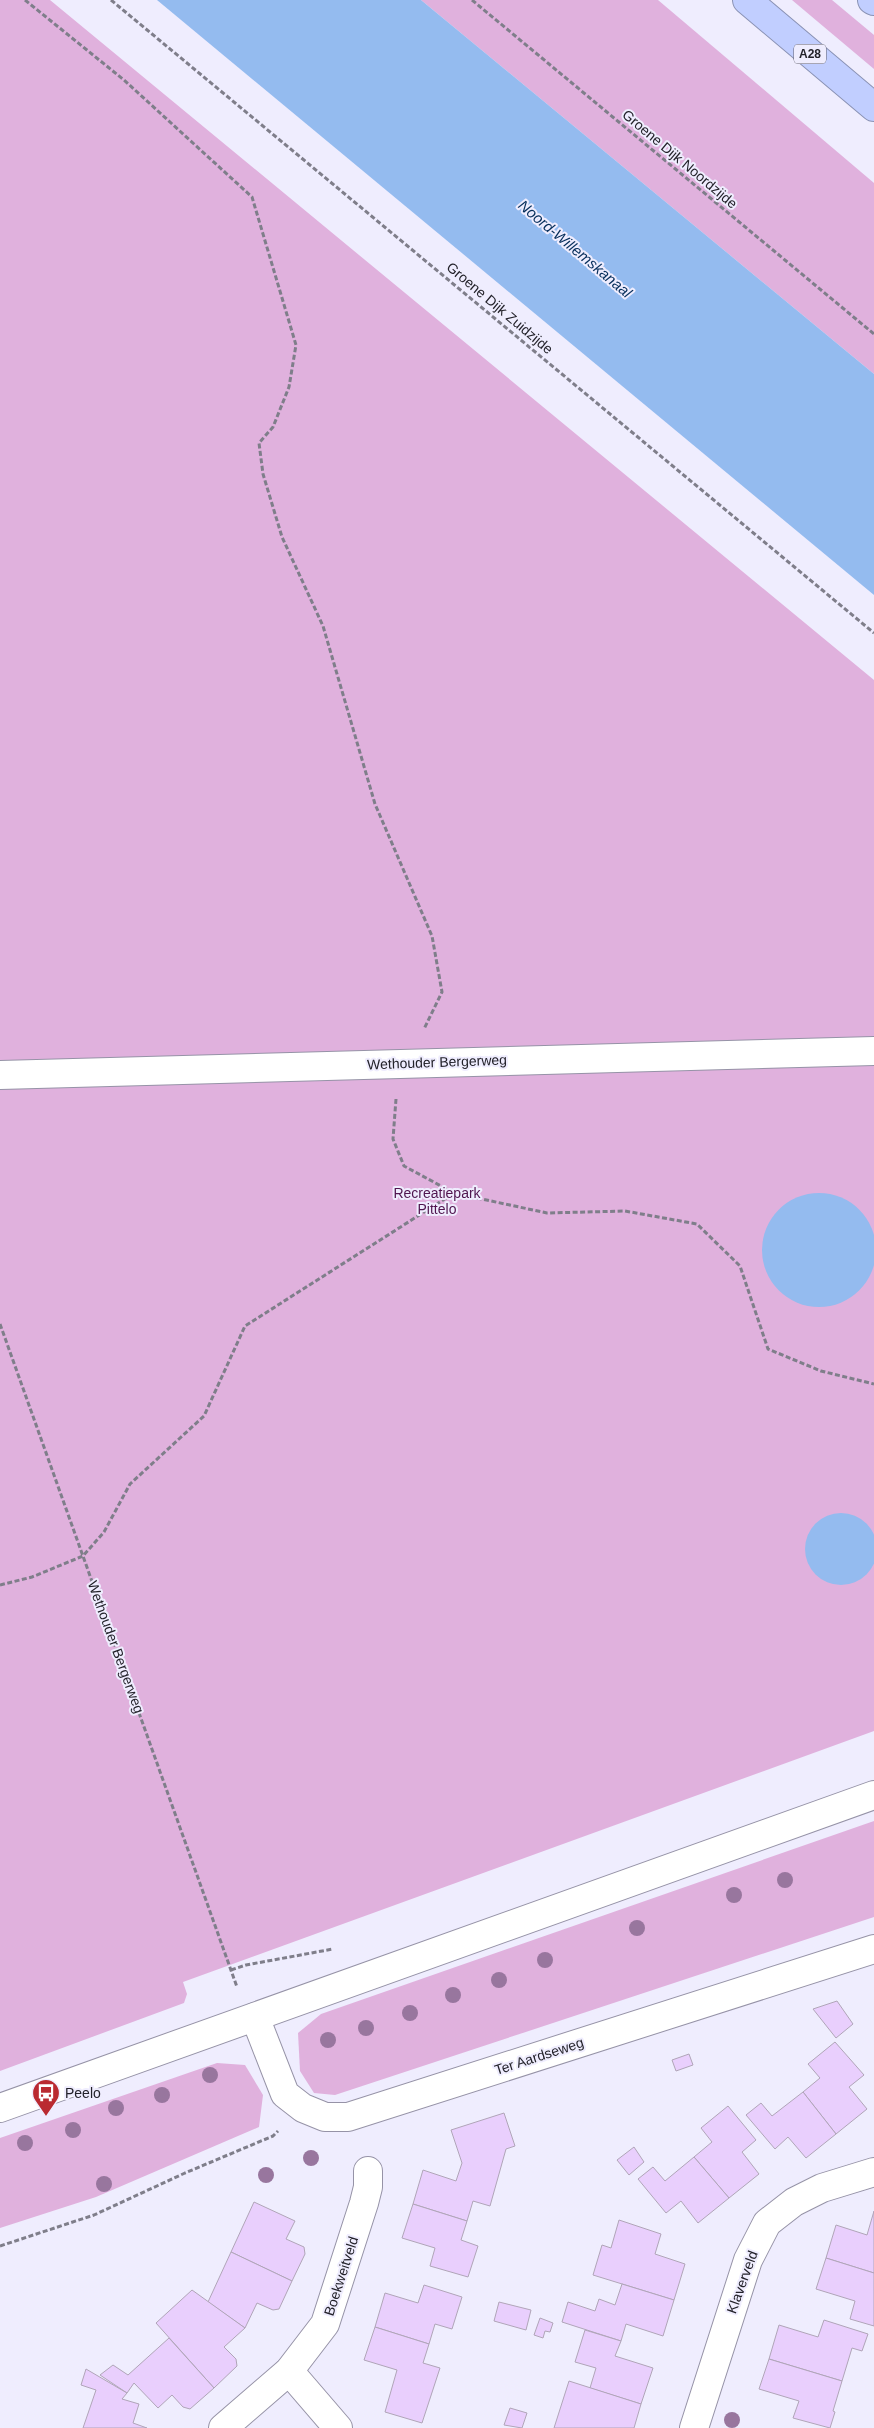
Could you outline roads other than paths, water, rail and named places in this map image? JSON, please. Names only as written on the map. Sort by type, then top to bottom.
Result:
[{"type":"highway","name":"A28","points":[[747,0],[874,108]]},
{"type":"street","name":"Wethouder Bergerweg","points":[[0,1075],[407,1062],[874,1051]]},
{"type":"street","points":[[0,2108],[874,1795]]},
{"type":"street","name":"Ter Aardseweg","points":[[255,2017],[285,2094],[303,2108],[325,2117],[348,2116],[874,1949]]},
{"type":"street","name":"Boekweitveld","points":[[224,2428],[289,2371],[325,2324],[364,2202],[368,2187],[368,2171]]},
{"type":"street","name":"Klaverveld","points":[[694,2428],[748,2260],[767,2223],[794,2202],[822,2188],[874,2172]]},
{"type":"street","points":[[289,2371],[338,2428]]},
{"type":"water","name":"Noord-Willemskanaal","points":[[157,0],[421,0],[874,374],[874,595]]},
{"type":"water","points":[[819,1193],[841,1197],[859,1210],[872,1228],[876,1250],[872,1272],[859,1290],[841,1303],[819,1307],[797,1303],[779,1290],[766,1272],[762,1250],[766,1228],[779,1210],[797,1197]]},
{"type":"water","points":[[834,1513],[848,1513],[867,1523],[877,1542],[877,1556],[867,1575],[848,1585],[834,1585],[815,1575],[805,1556],[805,1542],[815,1523]]},
{"type":"place","name":"Peelo","points":[[46,2117]]},
{"type":"park label","name":"Recreatiepark Pittelo","points":[[437,1202]]}]
